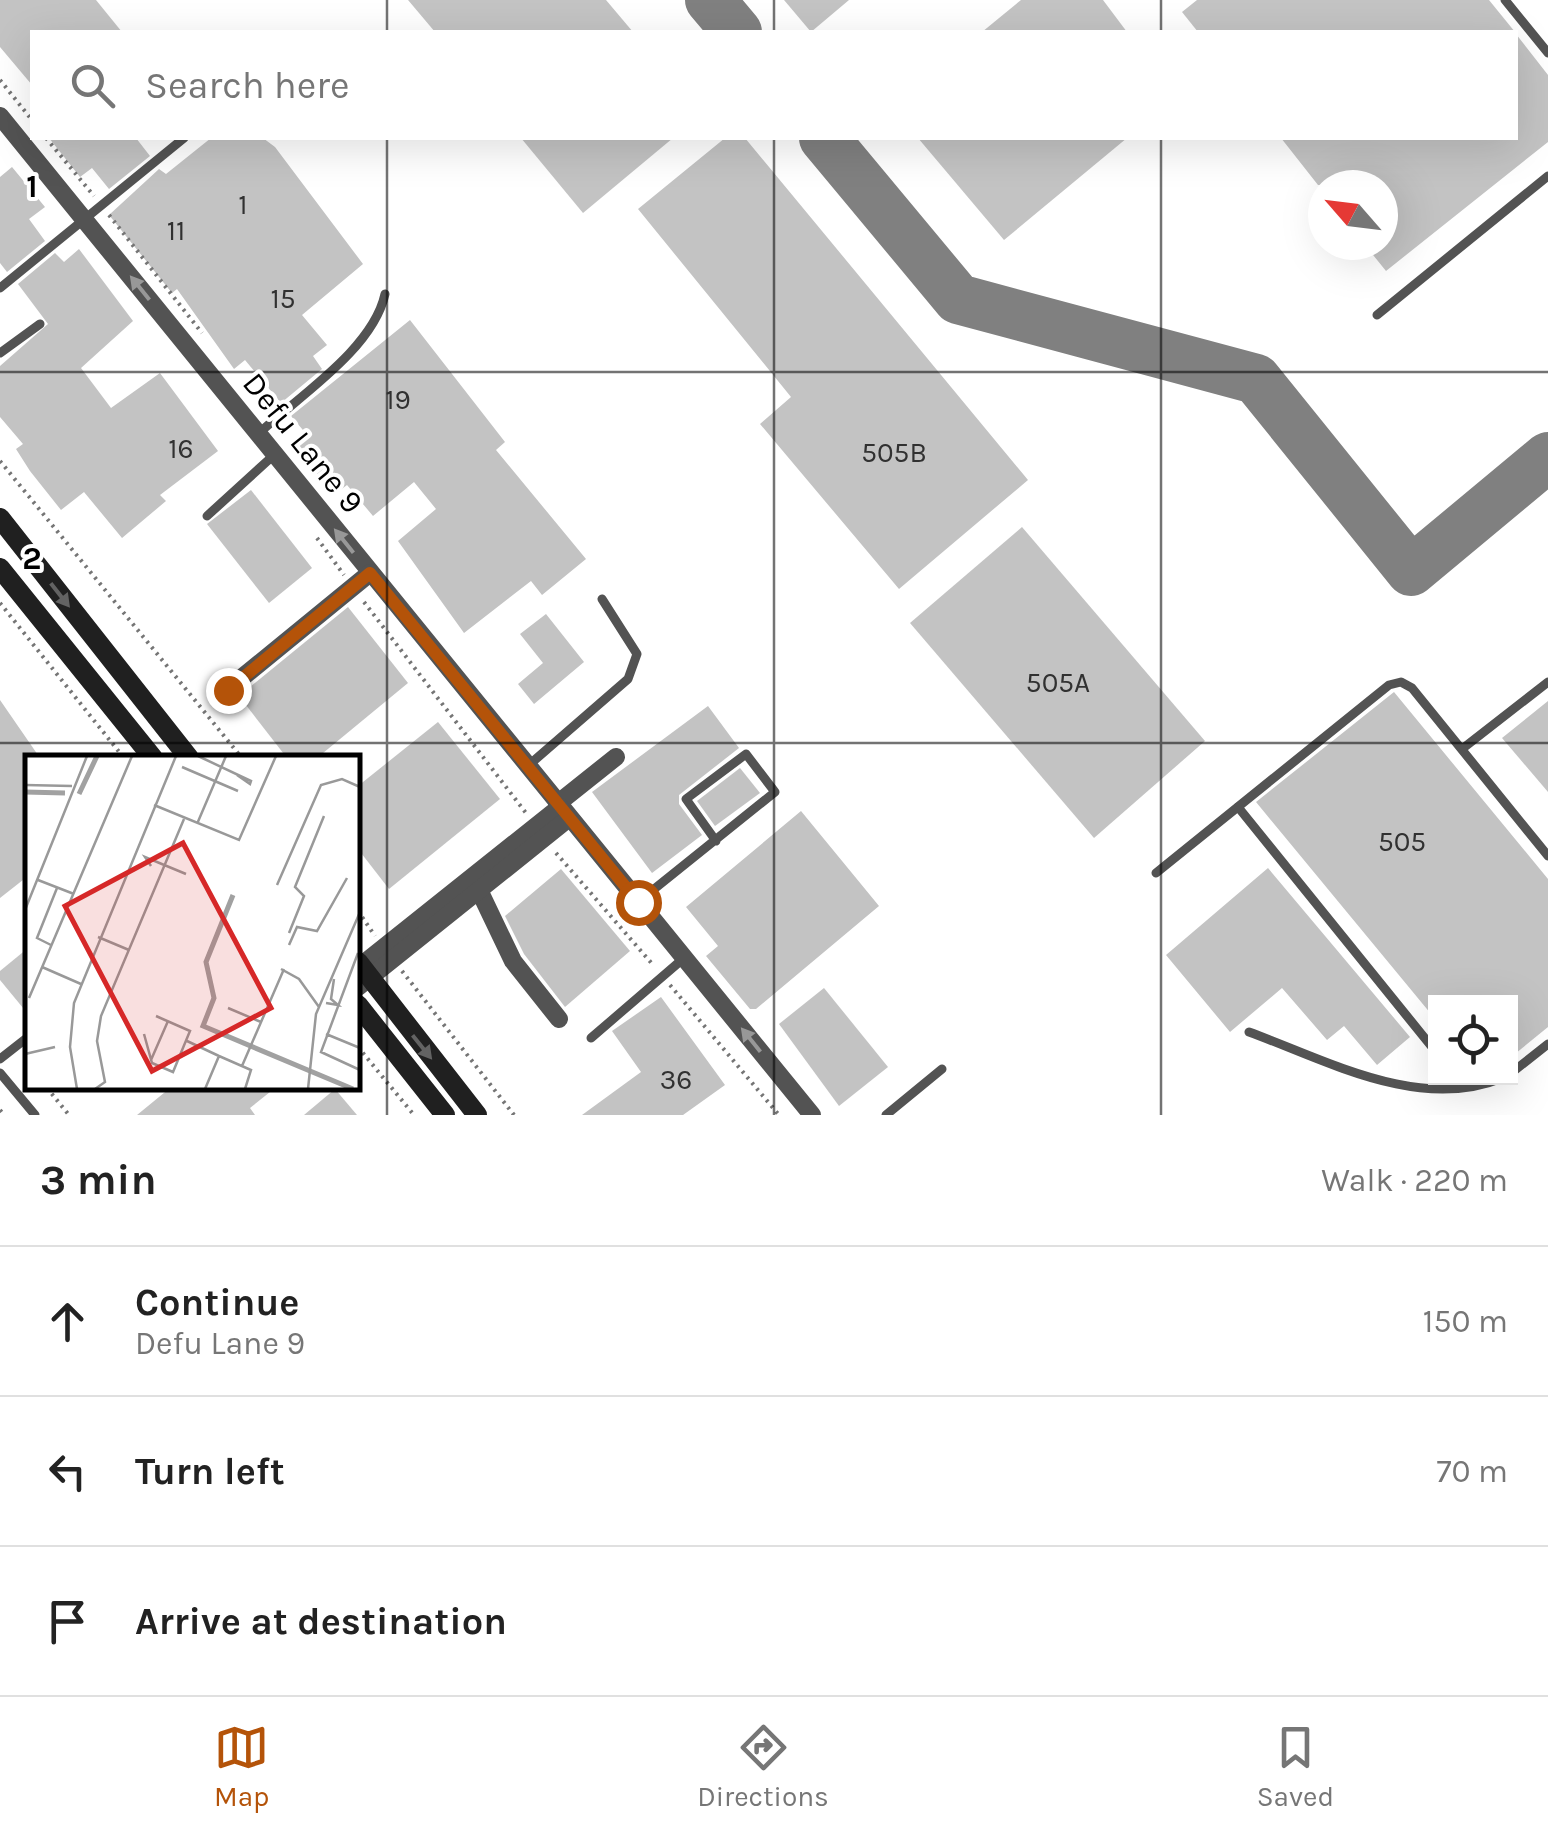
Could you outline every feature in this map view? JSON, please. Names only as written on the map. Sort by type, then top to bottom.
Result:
[{"type":"main road","points":[[0,518],[187,755]]},
{"type":"main road","points":[[0,568],[150,755]]},
{"type":"main road","points":[[360,972],[477,1115]]},
{"type":"main road","points":[[360,1008],[445,1115]]},
{"type":"street","name":"Defu Lane 9","points":[[0,116],[812,1115]]},
{"type":"street","points":[[228,690],[370,573]]},
{"type":"street","points":[[360,972],[479,890],[616,756]]},
{"type":"street","points":[[388,953],[540,832]]},
{"type":"street","points":[[479,890],[502,944],[558,1019]]},
{"type":"lane","points":[[1505,0],[1548,53]]},
{"type":"lane","points":[[0,288],[181,140]]},
{"type":"lane","points":[[1377,315],[1548,176]]},
{"type":"lane","points":[[258,434],[364,339],[379,319],[384,294]]},
{"type":"lane","points":[[0,353],[40,324]]},
{"type":"lane","points":[[207,516],[274,454]]},
{"type":"lane","points":[[527,766],[628,679],[633,669],[637,654],[602,598]]},
{"type":"lane","points":[[1462,749],[1548,682]]},
{"type":"lane","points":[[1156,873],[1396,683],[1412,688],[1548,856]]},
{"type":"lane","points":[[638,902],[716,841],[775,792],[746,754],[686,799],[716,841]]},
{"type":"lane","points":[[1238,807],[1428,1042]]},
{"type":"lane","points":[[590,1038],[684,958]]},
{"type":"lane","points":[[1249,1032],[1400,1086],[1428,1084]]},
{"type":"lane","points":[[0,1058],[25,1040]]},
{"type":"lane","points":[[1518,1068],[1548,1044]]},
{"type":"lane","points":[[886,1115],[942,1069]]},
{"type":"lane","points":[[0,1073],[34,1115]]},
{"type":"path","points":[[0,80],[30,118]]},
{"type":"path","points":[[0,461],[240,755]]},
{"type":"path","points":[[308,525],[540,832],[779,1115]]},
{"type":"path","points":[[0,602],[122,755]]},
{"type":"path","points":[[360,914],[514,1115]]},
{"type":"path","points":[[360,1049],[414,1115]]},
{"type":"path","points":[[49,1090],[69,1115]]},
{"type":"building","points":[[0,0],[96,0],[120,30],[30,30],[30,83],[0,47]]},
{"type":"building","points":[[408,0],[606,0],[631,30],[433,30]]},
{"type":"building","points":[[784,0],[849,0],[813,30]]},
{"type":"building","points":[[1021,0],[1103,0],[1126,30],[984,30]]},
{"type":"building","points":[[1197,0],[1489,0],[1513,30],[1196,30],[1182,12]]},
{"type":"building","points":[[1518,37],[1548,75],[1548,142],[1386,271],[1377,260],[1398,260],[1398,170],[1308,172],[1283,140],[1518,140]]},
{"type":"building","points":[[51,140],[138,140],[150,156],[109,189],[92,168],[80,177]]},
{"type":"building","points":[[208,140],[266,140],[275,147],[363,264],[302,315],[327,345],[313,356],[322,369],[281,403],[245,360],[234,369],[177,289],[172,293],[109,215],[159,169],[166,174]]},
{"type":"building","points":[[523,140],[671,140],[583,213]]},
{"type":"building","points":[[723,140],[747,140],[1028,480],[899,589],[760,424],[791,397],[638,209]]},
{"type":"building","points":[[920,140],[1125,140],[1004,240]]},
{"type":"building","points":[[12,167],[45,207],[29,219],[45,241],[7,272],[0,263],[0,177]]},
{"type":"building","points":[[79,249],[133,321],[81,368],[111,408],[160,373],[218,451],[160,495],[166,501],[122,538],[84,492],[61,510],[30,471],[16,449],[23,444],[0,417],[0,366],[48,324],[18,284],[55,253],[64,262]]},
{"type":"building","points":[[410,320],[505,442],[496,450],[586,559],[542,595],[531,581],[464,633],[398,541],[436,509],[414,482],[373,516],[347,485],[334,495],[295,447],[308,436],[291,416]]},
{"type":"building","points":[[251,490],[312,568],[269,603],[207,524]]},
{"type":"building","points":[[1022,527],[1205,741],[1094,838],[910,623]]},
{"type":"building","points":[[348,607],[408,683],[321,755],[285,755],[239,696]]},
{"type":"building","points":[[546,614],[584,662],[534,704],[518,684],[543,663],[520,634]]},
{"type":"building","points":[[1394,692],[1548,879],[1548,1027],[1518,1051],[1518,995],[1428,995],[1428,1010],[1256,802]]},
{"type":"building","points":[[0,700],[38,755],[25,755],[25,878],[0,898]]},
{"type":"building","points":[[1548,701],[1548,792],[1502,738]]},
{"type":"building","points":[[708,706],[739,748],[679,795],[679,804],[702,835],[652,873],[592,792]]},
{"type":"building","points":[[438,722],[500,799],[389,889],[360,852],[360,784]]},
{"type":"building","points":[[740,768],[760,793],[715,826],[697,801]]},
{"type":"building","points":[[801,811],[879,906],[756,1009],[750,1009],[706,956],[718,946],[686,907]]},
{"type":"building","points":[[1268,868],[1410,1037],[1377,1065],[1344,1026],[1327,1040],[1282,988],[1230,1032],[1166,955]]},
{"type":"building","points":[[561,869],[630,951],[565,1007],[524,954],[505,916]]},
{"type":"building","points":[[25,950],[25,1010],[0,980],[0,971]]},
{"type":"building","points":[[824,988],[888,1067],[839,1106],[779,1024]]},
{"type":"building","points":[[661,997],[725,1085],[683,1115],[582,1115],[641,1072],[612,1031]]},
{"type":"building","points":[[168,1090],[272,1090],[250,1108],[255,1115],[137,1115]]},
{"type":"building","points":[[336,1090],[357,1115],[304,1115]]},
{"type":"taxiway","points":[[710,0],[735,30]]},
{"type":"taxiway","points":[[826,140],[958,299],[1256,379],[1411,571],[1548,457]]},
{"type":"route","points":[[228,690],[370,573],[638,902]]}]
